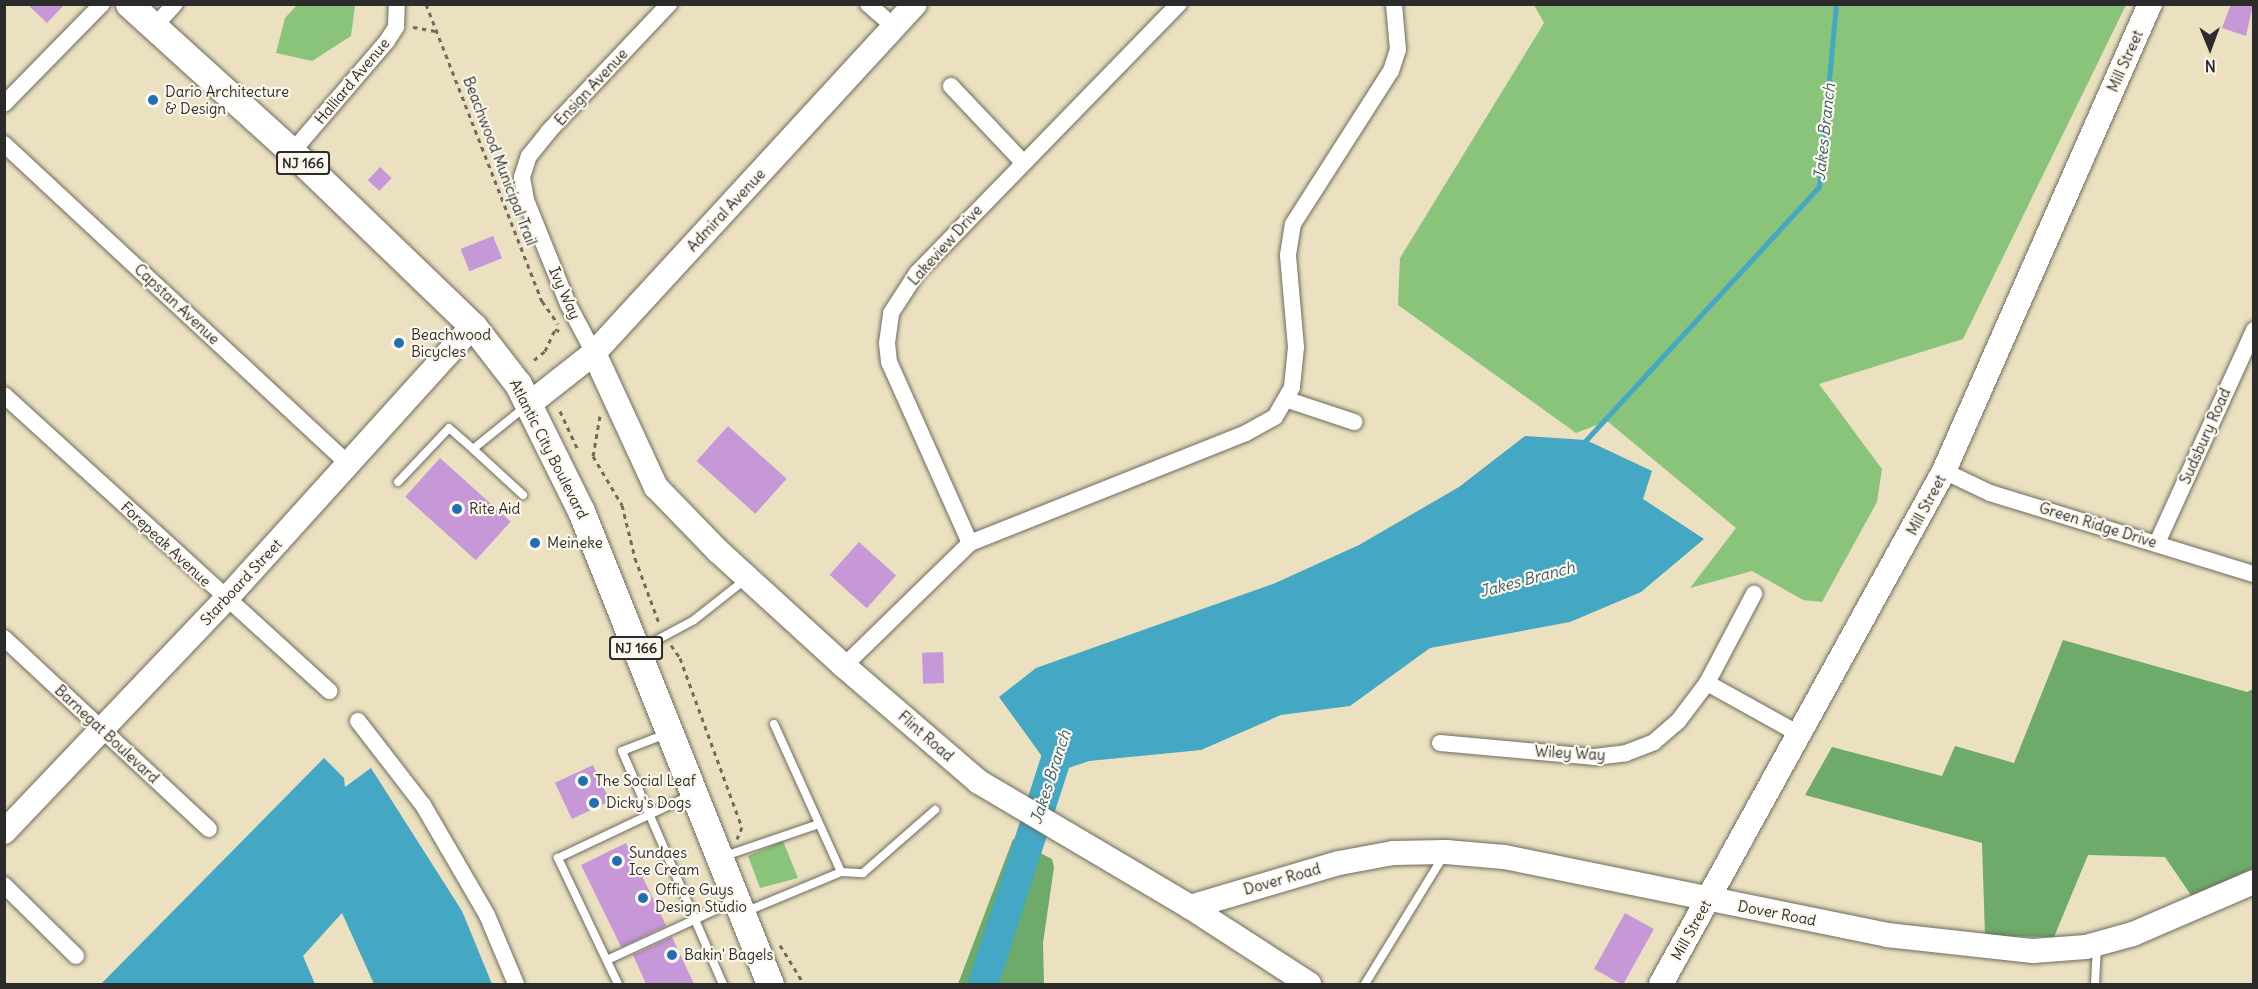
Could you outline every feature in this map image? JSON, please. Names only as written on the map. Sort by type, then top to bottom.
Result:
[{"type":"main road","name":"Atlantic City Boulevard","points":[[129,4],[292,152],[473,326],[496,352],[528,405],[581,511],[770,984]]},
{"type":"street","points":[[4,104],[102,4]]},
{"type":"street","points":[[154,27],[175,4]]},
{"type":"street","name":"Halliard Avenue","points":[[292,152],[387,40],[396,24],[397,4]]},
{"type":"street","name":"Ensign Avenue","points":[[522,177],[529,156],[549,131],[669,4]]},
{"type":"street","points":[[868,4],[894,27]]},
{"type":"street","name":"Admiral Avenue","points":[[528,405],[594,353],[915,4]]},
{"type":"street","name":"Lakeview Drive","points":[[970,543],[889,362],[886,343],[891,313],[917,273],[1022,161],[1179,4]]},
{"type":"street","points":[[844,666],[970,543],[1246,433],[1275,417],[1288,400],[1296,347],[1288,255],[1293,224],[1391,71],[1398,50],[1394,4]]},
{"type":"street","name":"Mill Street","points":[[1661,984],[1801,735],[1944,471],[2150,4]]},
{"type":"street","points":[[951,86],[1022,161]]},
{"type":"street","name":"Capstan Avenue","points":[[4,144],[349,465]]},
{"type":"street","name":"Ivy Way","points":[[522,177],[526,200],[568,304],[618,406]]},
{"type":"street","name":"Starboard Street","points":[[4,832],[100,728],[226,599],[473,326]]},
{"type":"street","name":"Sudsbury Road","points":[[2157,543],[2253,330]]},
{"type":"street","name":"Forepeak Avenue","points":[[4,395],[329,691]]},
{"type":"street","points":[[1288,400],[1354,422]]},
{"type":"street","name":"Flint Road","points":[[618,406],[656,487],[747,578],[844,666],[979,782],[1190,908],[1309,984]]},
{"type":"street","name":"Green Ridge Drive","points":[[1944,471],[1990,493],[2253,574]]},
{"type":"street","name":"Wiley Way","points":[[1440,743],[1594,757],[1626,753],[1654,742],[1671,727],[1707,683],[1754,594]]},
{"type":"street","name":"Barnegat Boulevard","points":[[4,638],[209,830]]},
{"type":"street","points":[[1707,683],[1801,735]]},
{"type":"street","points":[[358,721],[423,805],[488,915],[516,984]]},
{"type":"street","name":"Dover Road","points":[[1190,908],[1339,863],[1393,853],[1446,852],[1504,857],[1887,935],[1974,947],[2033,951],[2098,943],[2133,934],[2253,882]]},
{"type":"street","points":[[4,885],[76,956]]},
{"type":"lane","points":[[473,449],[528,405]]},
{"type":"lane","points":[[398,482],[450,428],[523,495]]},
{"type":"lane","points":[[637,651],[694,620],[747,578]]},
{"type":"lane","points":[[774,724],[841,872]]},
{"type":"lane","points":[[669,732],[622,751],[723,984]]},
{"type":"lane","points":[[618,984],[558,858],[694,794]]},
{"type":"lane","points":[[607,960],[696,920],[841,872],[863,873],[935,810]]},
{"type":"lane","points":[[719,858],[819,824]]},
{"type":"lane","points":[[1365,984],[1446,852]]},
{"type":"lane","points":[[2095,984],[2098,943]]},
{"type":"path","name":"Beachwood Municipal Trail","points":[[426,4],[542,301],[558,324]]},
{"type":"path","points":[[396,24],[436,31]]},
{"type":"path","points":[[534,360],[545,351],[568,304]]},
{"type":"path","points":[[560,411],[578,450]]},
{"type":"path","points":[[778,943],[804,984]]},
{"type":"green space","points":[[297,5],[359,5],[355,6],[351,36],[312,61],[276,53],[285,18]]},
{"type":"green space","points":[[1534,5],[2126,5],[1963,339],[1819,384],[1882,469],[1877,502],[1822,602],[1803,600],[1752,571],[1690,588],[1736,528],[1607,421],[1576,433],[1398,305],[1400,258],[1544,23]]},
{"type":"green space","points":[[2063,640],[2247,692],[2253,689],[2253,872],[2193,898],[2165,857],[2088,855],[2054,937],[1985,936],[1982,843],[1805,795],[1832,747],[1942,776],[1955,746],[2014,763]]},
{"type":"green space","points":[[1013,839],[1052,859],[1054,867],[1043,943],[1044,984],[958,984]]},
{"type":"green space","points":[[783,841],[798,878],[760,888],[748,856]]},
{"type":"water","points":[[1525,436],[1586,440],[1652,471],[1643,499],[1704,539],[1641,592],[1570,622],[1430,648],[1350,706],[1281,715],[1201,750],[1089,761],[1054,773],[999,697],[1036,668],[1273,584],[1359,545],[1459,487]]},
{"type":"water","points":[[324,758],[344,778],[345,787],[371,768],[462,911],[492,984],[374,984],[342,913],[303,956],[315,984],[101,984]]},
{"type":"building","points":[[27,4],[65,4],[47,23]]},
{"type":"building","points":[[2231,4],[2253,4],[2246,36],[2222,28]]},
{"type":"building","points":[[380,167],[392,178],[379,191],[368,180]]},
{"type":"building","points":[[493,236],[502,258],[470,271],[461,249]]},
{"type":"building","points":[[728,426],[787,479],[755,514],[697,461]]},
{"type":"building","name":"Rite Aid","points":[[440,458],[511,522],[476,560],[405,497]]},
{"type":"building","points":[[859,542],[896,575],[867,608],[830,575]]},
{"type":"building","points":[[943,652],[944,683],[923,684],[922,653]]},
{"type":"building","points":[[593,765],[610,801],[572,819],[555,783]]},
{"type":"building","points":[[626,843],[666,926],[621,948],[581,865]]},
{"type":"building","points":[[1625,913],[1654,929],[1623,984],[1594,969]]},
{"type":"building","points":[[672,937],[694,984],[646,984],[633,955]]},
{"type":"waterway","name":"Jakes Branch","points":[[1586,440],[1819,187],[1836,4]]},
{"type":"waterway","name":"Jakes Branch","points":[[983,984],[1064,735]]},
{"type":"place","name":"Dario Architecture & Design","points":[[153,100]]},
{"type":"place","name":"Beachwood Bicycles","points":[[399,343]]},
{"type":"place","name":"Rite Aid","points":[[457,509]]},
{"type":"place","name":"Meineke","points":[[535,543]]},
{"type":"place","name":"The Social Leaf","points":[[583,781]]},
{"type":"place","name":"Dicky's Dogs","points":[[594,803]]},
{"type":"place","name":"Sundaes Ice Cream","points":[[617,861]]},
{"type":"place","name":"Office Guys Design Studio","points":[[643,898]]},
{"type":"place","name":"Bakin' Bagels","points":[[672,955]]}]
